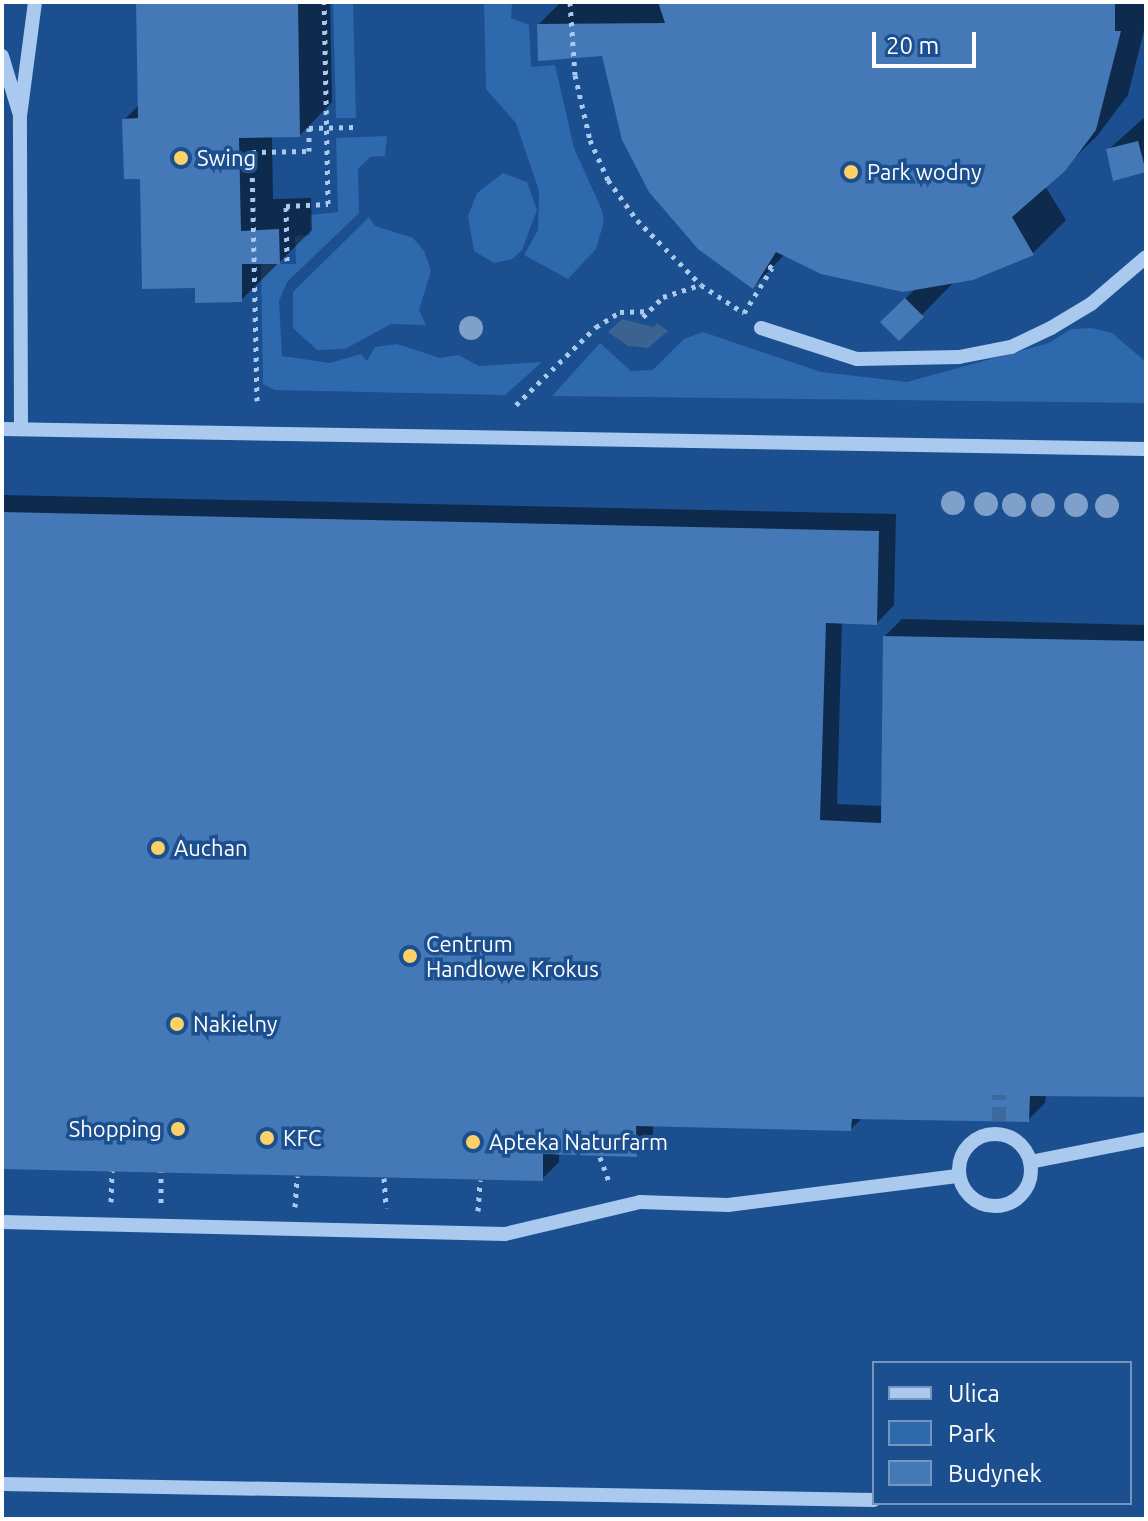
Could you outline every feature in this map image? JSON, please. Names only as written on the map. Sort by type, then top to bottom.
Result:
[{"type":"street","points":[[21,429],[20,116],[35,2]]},
{"type":"street","points":[[2,56],[20,116]]},
{"type":"street","points":[[761,328],[857,359],[959,357],[1011,347],[1051,328],[1091,304],[1146,257]]},
{"type":"street","points":[[2,429],[1146,449]]},
{"type":"street","points":[[999,1128],[1018,1142],[1030,1162],[1023,1192],[1000,1205],[974,1199],[959,1176],[965,1149],[999,1128]]},
{"type":"street","points":[[1030,1162],[1146,1139]]},
{"type":"street","points":[[2,1222],[505,1234],[640,1202],[728,1205],[959,1176]]},
{"type":"street","points":[[2,1484],[872,1500]]},
{"type":"path","points":[[287,261],[286,206],[328,204],[324,2]]},
{"type":"path","points":[[570,2],[579,97],[599,161],[651,238],[701,285],[744,313],[772,268],[768,265]]},
{"type":"path","points":[[257,401],[252,152],[309,151],[309,128],[356,127]]},
{"type":"path","points":[[516,405],[596,327],[620,312],[644,314],[663,297],[701,285]]},
{"type":"path","points":[[600,1157],[609,1182]]},
{"type":"green space","points":[[333,2],[353,2],[356,118],[336,118]]},
{"type":"green space","points":[[484,2],[512,2],[511,18],[529,25],[531,67],[555,65],[574,148],[601,208],[604,221],[596,249],[568,279],[524,255],[538,230],[539,191],[516,123],[486,89]]},
{"type":"green space","points":[[387,136],[385,156],[370,157],[358,169],[359,213],[287,282],[279,301],[282,356],[330,363],[361,354],[367,361],[375,347],[397,344],[440,358],[458,355],[479,366],[542,362],[505,395],[275,390],[263,384],[261,264],[296,264],[295,236],[310,235],[310,215],[338,212],[336,138]]},
{"type":"green space","points":[[503,173],[527,182],[537,210],[522,250],[512,259],[494,263],[474,251],[468,216],[477,193]]},
{"type":"green space","points":[[369,217],[375,226],[413,238],[424,251],[431,271],[419,310],[426,325],[391,324],[345,349],[317,350],[293,328],[293,292]]},
{"type":"green space","points":[[1092,328],[1112,333],[1146,362],[1146,403],[552,396],[600,343],[631,371],[653,370],[684,339],[703,332],[821,372],[907,382],[1049,343],[1071,329]]},
{"type":"shaded area","points":[[622,319],[654,327],[657,323],[668,331],[648,348],[628,346],[608,332]]},
{"type":"building","name":"Swing","points":[[136,2],[298,2],[300,137],[239,138],[241,231],[279,229],[280,264],[242,264],[242,302],[195,303],[195,288],[142,289],[140,179],[124,179],[122,119],[138,118]]},
{"type":"building","name":"Park wodny","points":[[658,2],[1115,2],[1115,31],[1121,31],[1096,130],[1065,171],[1012,217],[1034,255],[973,280],[903,292],[821,274],[776,252],[753,289],[698,249],[649,192],[622,140],[602,56],[538,61],[537,24],[665,23]]},
{"type":"building","points":[[1138,141],[1146,172],[1113,181],[1106,149]]},
{"type":"building","points":[[905,298],[924,317],[899,341],[880,322]]},
{"type":"building","name":"Centrum Handlowe Krokus","points":[[2,512],[879,531],[877,625],[826,623],[820,820],[881,823],[883,636],[1146,641],[1146,1097],[1030,1096],[1029,1122],[852,1119],[851,1131],[636,1126],[637,1157],[543,1154],[543,1181],[2,1169]]},
{"type":"tunnel","points":[[999,1095],[999,1121]]},
{"type":"place","name":"Swing","points":[[181,158]]},
{"type":"place","name":"Park wodny","points":[[851,172]]},
{"type":"place","name":"Auchan","points":[[158,848]]},
{"type":"place","name":"Centrum Handlowe Krokus","points":[[410,956]]},
{"type":"place","name":"Nakielny","points":[[177,1024]]},
{"type":"place","name":"Shopping","points":[[178,1129]]},
{"type":"place","name":"KFC","points":[[267,1138]]},
{"type":"place","name":"Apteka Naturfarm","points":[[473,1142]]}]
